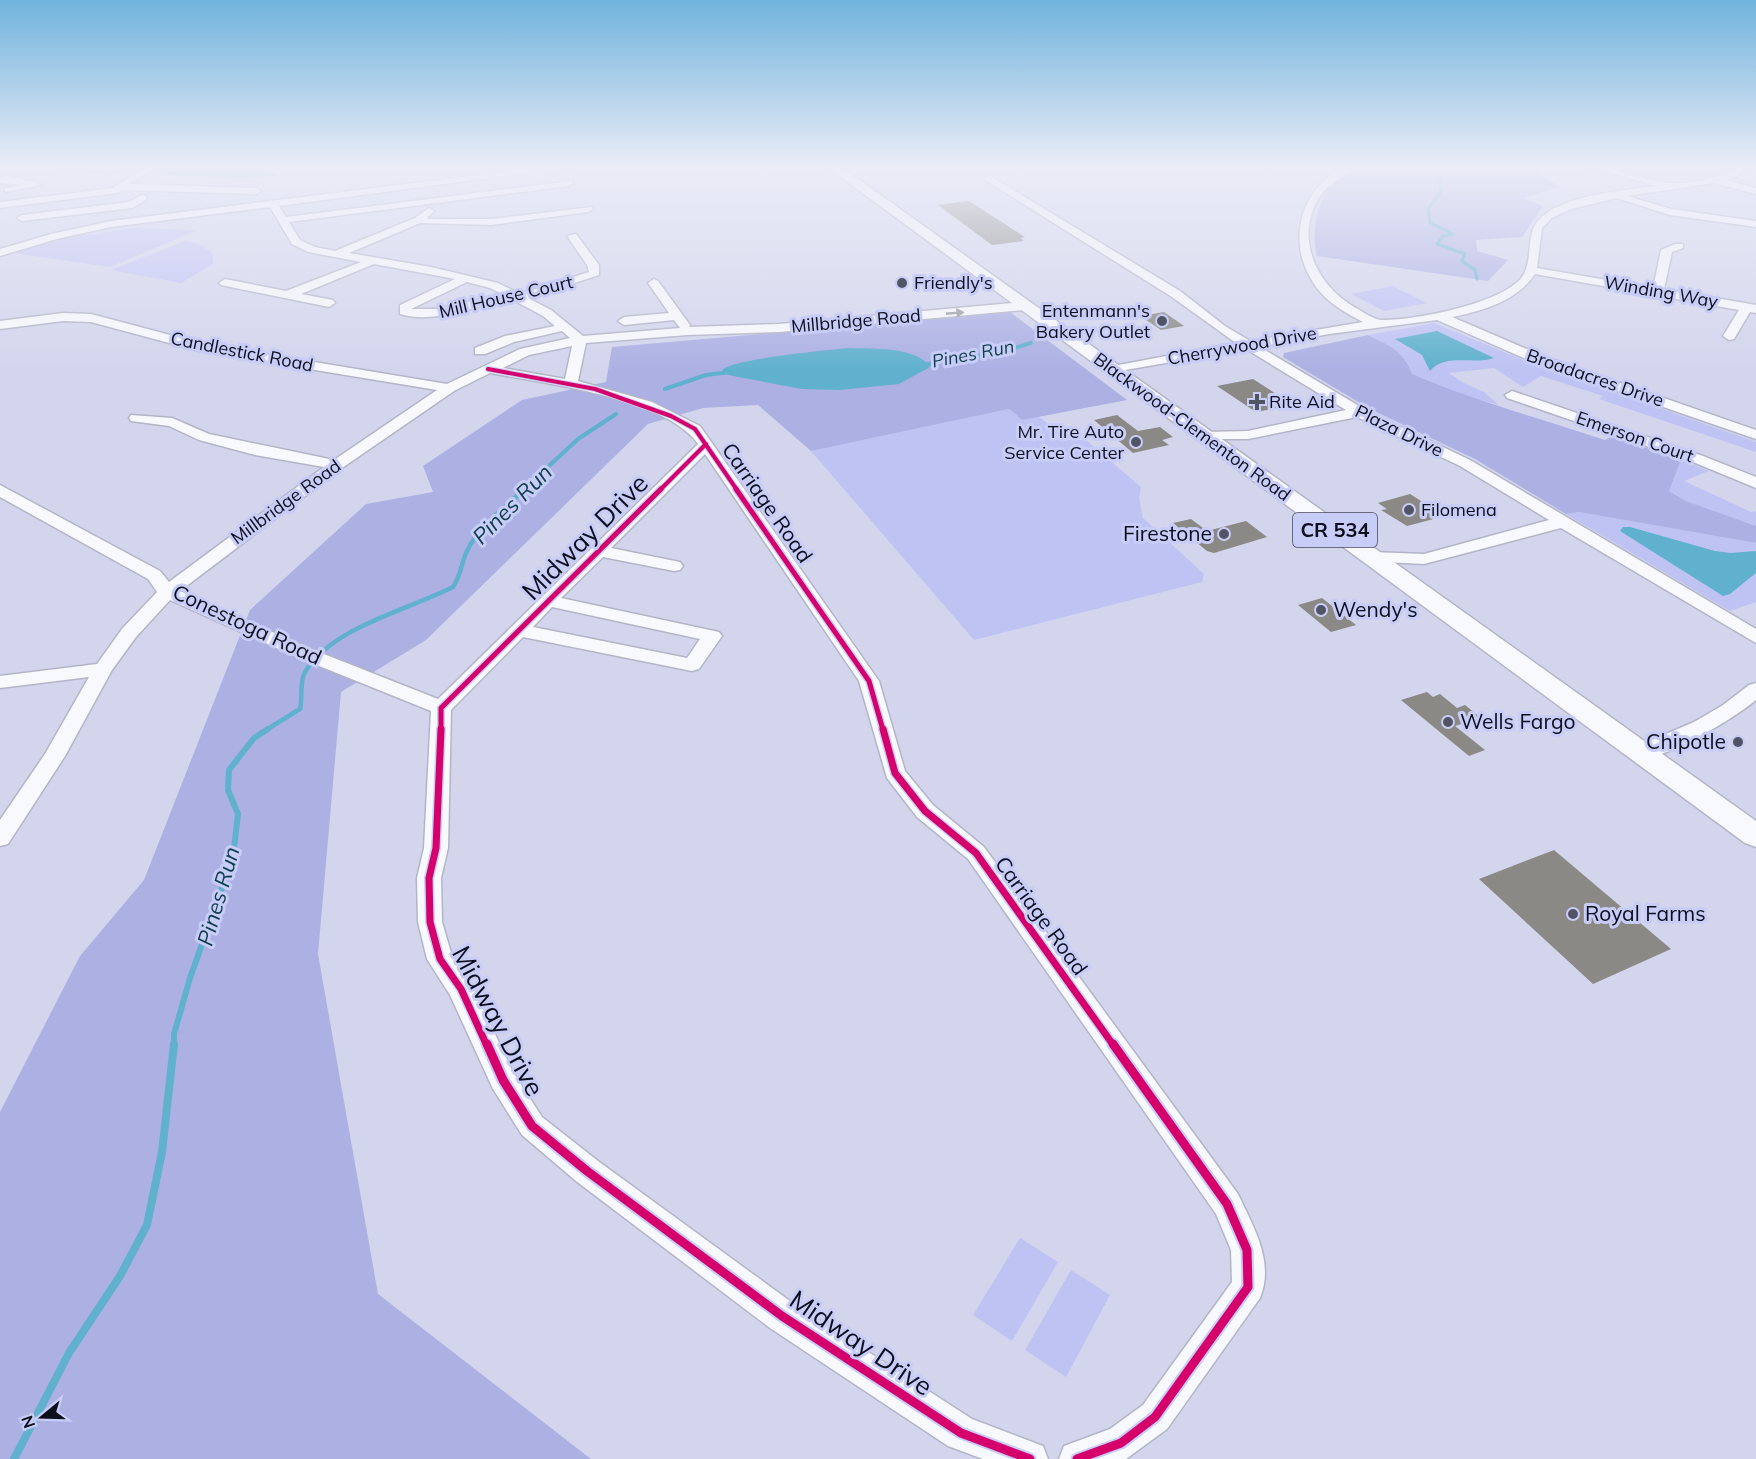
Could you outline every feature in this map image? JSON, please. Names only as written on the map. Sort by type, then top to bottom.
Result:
[{"type":"main road","name":"Blackwood-Clementon Road","points":[[925,234],[1756,836]]},
{"type":"street","points":[[4,250],[64,234]]},
{"type":"street","points":[[291,234],[296,242],[312,250],[431,270],[494,285],[547,313],[564,327]]},
{"type":"street","points":[[324,265],[388,234]]},
{"type":"street","name":"Plaza Drive","points":[[1078,234],[1169,290],[1212,323],[1359,412],[1465,463],[1756,637]]},
{"type":"street","points":[[1304,234],[1304,247],[1314,274],[1324,289],[1345,307],[1375,326]]},
{"type":"street","points":[[1531,270],[1536,253],[1537,234]]},
{"type":"street","name":"Mill House Court","points":[[464,279],[404,308],[407,312],[426,315],[553,288],[595,273],[593,265],[572,236]]},
{"type":"street","points":[[1658,290],[1667,250],[1679,246]]},
{"type":"street","points":[[290,294],[371,261]]},
{"type":"street","name":"Cherrywood Drive","points":[[1119,374],[1254,348],[1341,336],[1375,326],[1473,307],[1499,298],[1521,285],[1531,270]]},
{"type":"street","name":"Winding Way","points":[[1531,270],[1658,290],[1751,308]]},
{"type":"street","points":[[266,290],[285,282]]},
{"type":"street","points":[[225,283],[329,303]]},
{"type":"street","points":[[654,283],[687,331]]},
{"type":"street","name":"Millbridge Road","points":[[687,331],[882,311],[1006,293]]},
{"type":"street","name":"Millbridge Road","points":[[0,838],[54,756],[103,669],[129,633],[167,592],[337,465],[449,388],[484,360],[537,348],[583,332],[779,328],[1024,306]]},
{"type":"street","points":[[1729,336],[1751,308]]},
{"type":"street","name":"Broadacres Drive","points":[[1436,315],[1531,356],[1756,435]]},
{"type":"street","points":[[608,322],[677,316]]},
{"type":"street","name":"Candlestick Road","points":[[0,325],[63,317],[91,318],[199,347],[449,388]]},
{"type":"street","name":"Mill House Court","points":[[484,360],[510,339],[564,327],[583,332]]},
{"type":"street","points":[[571,384],[583,332]]},
{"type":"street","name":"Carriage Road","points":[[484,360],[638,400],[668,412],[695,429],[869,681],[895,773],[925,811],[976,853],[1227,1204],[1247,1250],[1248,1287],[1155,1417],[1121,1443],[1077,1459]]},
{"type":"street","name":"Emerson Court","points":[[1512,395],[1698,459],[1756,483]]},
{"type":"street","points":[[1205,436],[1248,435],[1359,412]]},
{"type":"street","points":[[136,418],[172,422],[214,440],[337,465]]},
{"type":"street","points":[[1225,450],[1248,435]]},
{"type":"street","name":"Midway Drive","points":[[706,444],[441,708],[436,848],[429,878],[430,922],[440,959],[461,989],[503,1080],[532,1126],[587,1171],[782,1316],[962,1434],[1030,1459]]},
{"type":"street","name":"Conestoga Road","points":[[0,490],[154,575],[167,592],[321,660],[441,708]]},
{"type":"street","points":[[1371,557],[1424,559],[1563,522]]},
{"type":"street","points":[[599,551],[674,566]]},
{"type":"street","points":[[1401,578],[1424,559]]},
{"type":"street","points":[[518,630],[692,665],[712,636],[548,601]]},
{"type":"street","points":[[0,682],[103,669]]},
{"type":"street","points":[[1641,753],[1689,735],[1742,702],[1756,689]]},
{"type":"shaded area","points":[[93,234],[188,234],[110,267],[13,253],[66,238]]},
{"type":"shaded area","points":[[1524,234],[1522,237],[1476,240],[1477,251],[1508,260],[1488,281],[1317,256],[1315,235]]},
{"type":"shaded area","points":[[185,241],[202,245],[213,254],[213,264],[181,283],[111,270]]},
{"type":"shaded area","points":[[1393,286],[1427,303],[1384,311],[1351,294]]},
{"type":"shaded area","points":[[1010,312],[1127,400],[1022,420],[1009,409],[811,451],[758,405],[703,408],[648,424],[426,640],[341,692],[318,954],[378,1294],[591,1459],[0,1459],[0,1112],[80,956],[144,880],[250,610],[366,504],[433,492],[423,466],[522,400],[606,382],[612,347]]},
{"type":"shaded area","points":[[1434,323],[1531,363],[1756,442],[1756,452],[1599,399],[1603,396],[1541,376],[1523,387],[1494,368],[1449,373],[1484,392],[1499,405],[1464,396],[1411,374],[1400,354],[1368,335]]},
{"type":"shaded area","points":[[1437,331],[1494,358],[1444,362],[1430,371],[1422,355],[1395,339]]},
{"type":"shaded area","points":[[1368,335],[1400,354],[1412,374],[1435,384],[1605,440],[1612,436],[1681,460],[1669,491],[1686,501],[1756,526],[1756,543],[1579,512],[1566,514],[1475,459],[1370,409],[1283,357],[1284,353]]},
{"type":"shaded area","points":[[848,348],[904,352],[915,355],[930,367],[899,384],[840,390],[802,389],[728,375],[722,370],[743,362]]},
{"type":"shaded area","points":[[1009,409],[1022,420],[1038,416],[1069,440],[1086,440],[1141,487],[1139,498],[1143,518],[1204,574],[1202,582],[974,640],[811,451]]},
{"type":"shaded area","points":[[1681,460],[1709,471],[1684,481],[1751,512],[1756,511],[1756,526],[1686,501],[1669,491]]},
{"type":"shaded area","points":[[1579,512],[1756,543],[1756,602],[1730,611],[1566,514]]},
{"type":"shaded area","points":[[1623,527],[1715,551],[1731,553],[1756,551],[1756,573],[1730,594],[1723,596],[1620,531]]},
{"type":"shaded area","points":[[1020,1238],[1058,1262],[1012,1341],[973,1315]]},
{"type":"shaded area","points":[[1071,1270],[1110,1295],[1066,1377],[1025,1350]]},
{"type":"building","points":[[977,234],[1020,234],[1025,237],[1020,238],[1024,241],[992,245]]},
{"type":"building","name":"Entenmann's Bakery Outlet","points":[[1164,312],[1184,326],[1161,330],[1140,316]]},
{"type":"building","name":"Rite Aid","points":[[1253,379],[1293,405],[1256,412],[1217,386]]},
{"type":"building","name":"Mr. Tire Auto Service Center","points":[[1117,415],[1138,431],[1160,427],[1173,437],[1162,440],[1169,445],[1133,453],[1094,420]]},
{"type":"building","name":"Filomena","points":[[1410,494],[1445,516],[1407,526],[1381,510],[1387,509],[1378,503]]},
{"type":"building","name":"Firestone","points":[[1191,519],[1207,531],[1246,521],[1267,537],[1214,553],[1207,551],[1173,523]]},
{"type":"building","name":"Wendy's","points":[[1322,598],[1356,625],[1331,632],[1298,605]]},
{"type":"building","name":"Wells Fargo","points":[[1427,692],[1433,697],[1440,694],[1457,708],[1465,705],[1481,718],[1455,726],[1485,750],[1469,756],[1401,700]]},
{"type":"building","name":"Royal Farms","points":[[1554,850],[1671,949],[1593,984],[1479,879]]},
{"type":"waterway","points":[[1453,234],[1443,236],[1437,244],[1465,254],[1462,261],[1475,270],[1477,279]]},
{"type":"waterway","name":"Pines Run","points":[[922,365],[1001,352],[1031,343]]},
{"type":"waterway","name":"Pines Run","points":[[665,389],[706,375],[730,372]]},
{"type":"waterway","name":"Pines Run","points":[[523,490],[578,439],[616,414]]},
{"type":"waterway","name":"Pines Run","points":[[266,730],[300,709],[305,672],[317,656],[333,643],[372,621],[453,587],[466,552],[474,539],[494,516],[525,489]]},
{"type":"waterway","name":"Pines Run","points":[[174,1044],[174,1034],[190,978],[233,857],[238,814],[228,790],[229,770],[254,738],[268,729]]},
{"type":"waterway","name":"Pines Run","points":[[14,1459],[69,1353],[120,1276],[147,1225],[162,1152],[174,1044]]},
{"type":"cycle path","points":[[488,369],[568,383],[621,396],[671,416],[695,429],[869,681],[895,773],[925,811],[976,853],[1227,1204],[1247,1250],[1248,1287],[1155,1417],[1121,1443],[1077,1459]]},
{"type":"cycle path","points":[[706,444],[441,708],[436,848],[429,878],[430,922],[440,959],[461,989],[503,1080],[532,1126],[587,1171],[782,1316],[961,1433],[1030,1459]]},
{"type":"place","name":"Friendly's","points":[[902,283]]},
{"type":"place","name":"Entenmann's Bakery Outlet","points":[[1162,321]]},
{"type":"place","name":"Rite Aid","points":[[1257,402]]},
{"type":"place","name":"Mr. Tire Auto Service Center","points":[[1136,442]]},
{"type":"place","name":"Filomena","points":[[1409,510]]},
{"type":"place","name":"Firestone","points":[[1224,534]]},
{"type":"place","name":"Wendy's","points":[[1321,610]]},
{"type":"place","name":"Wells Fargo","points":[[1448,722]]},
{"type":"place","name":"Chipotle","points":[[1738,742]]},
{"type":"place","name":"Royal Farms","points":[[1573,914]]}]
